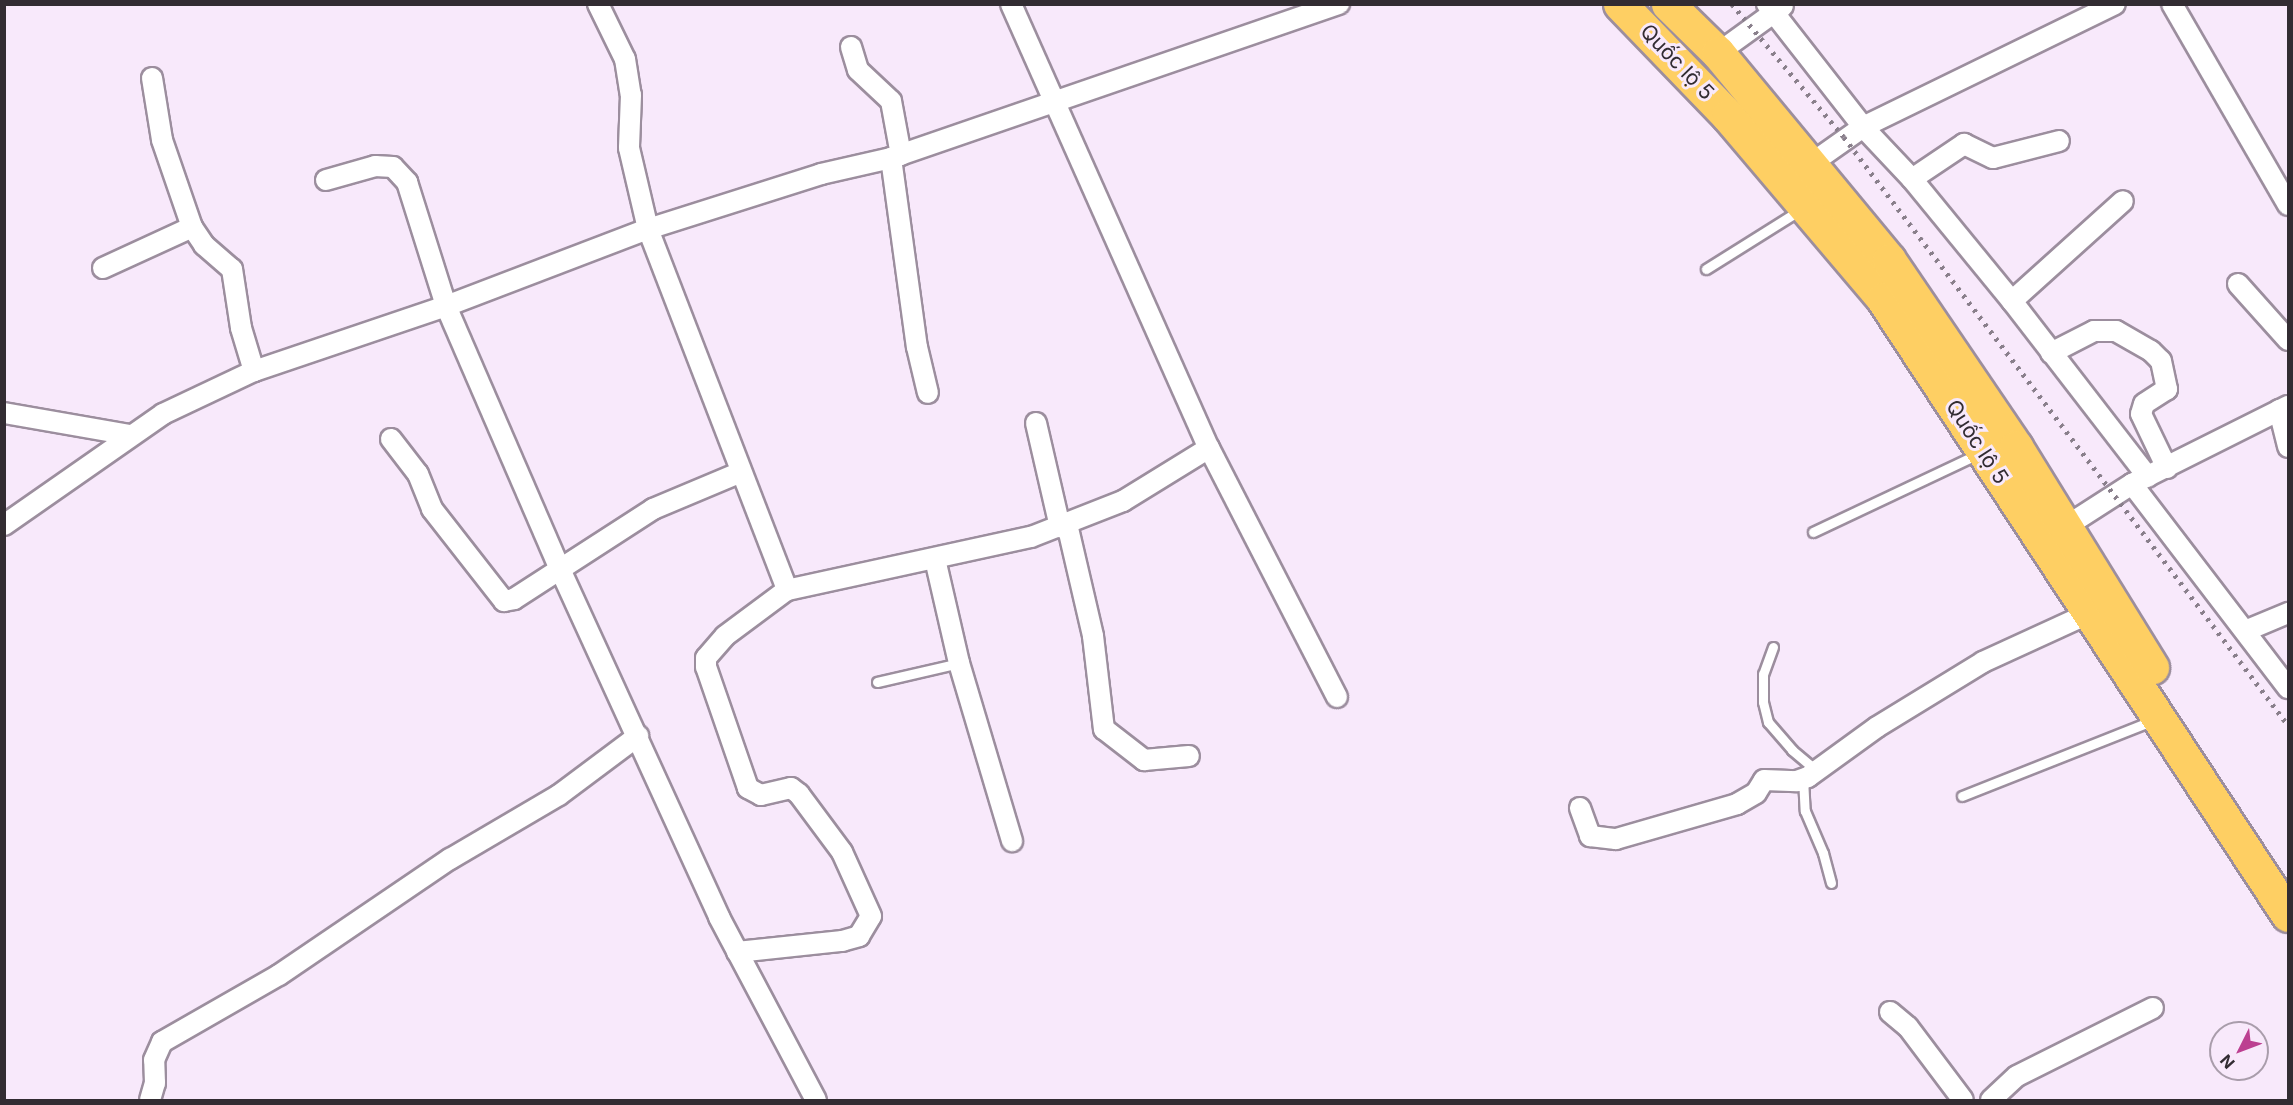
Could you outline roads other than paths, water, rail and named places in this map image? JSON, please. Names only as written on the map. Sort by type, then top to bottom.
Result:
[{"type":"highway","name":"Quốc lộ 5","points":[[1620,4],[1662,44],[1807,206],[1883,299],[2289,915]]},
{"type":"highway","name":"Quốc lộ 5","points":[[1668,4],[1718,53],[1812,163],[1889,260],[1953,351],[2289,881]]},
{"type":"street","points":[[597,4],[625,59],[631,95],[629,148],[648,229],[787,590]]},
{"type":"street","points":[[1011,4],[1209,448],[1337,697]]},
{"type":"street","points":[[4,525],[130,435],[199,394],[254,371],[446,306],[648,229],[820,174],[896,157],[1339,4]]},
{"type":"street","points":[[1812,163],[1863,127],[2115,4]]},
{"type":"street","points":[[2172,4],[2289,205]]},
{"type":"street","points":[[1718,53],[1776,7],[1863,127],[1912,179],[2012,301],[2051,353],[2245,631],[2289,688]]},
{"type":"street","points":[[851,47],[858,70],[891,101],[917,347],[928,393]]},
{"type":"street","points":[[152,78],[162,140],[192,227],[204,245],[232,269],[241,328],[254,371]]},
{"type":"street","points":[[1912,179],[1964,144],[1993,158],[2059,141]]},
{"type":"street","points":[[326,180],[375,166],[393,166],[401,172],[446,306],[560,567],[737,952],[816,1101]]},
{"type":"street","points":[[2012,301],[2123,201]]},
{"type":"street","points":[[103,268],[192,227]]},
{"type":"street","points":[[2238,284],[2289,340]]},
{"type":"street","points":[[2051,353],[2094,331],[2116,331],[2151,351],[2162,361],[2167,389],[2144,404],[2141,414],[2167,468]]},
{"type":"street","points":[[2065,527],[2140,480],[2284,408],[2289,447]]},
{"type":"street","points":[[4,413],[130,435]]},
{"type":"street","points":[[1036,423],[1093,636],[1104,729],[1144,760],[1189,756]]},
{"type":"street","points":[[391,439],[417,474],[432,509],[504,601],[514,599],[560,567],[653,509],[741,472]]},
{"type":"street","points":[[737,952],[842,942],[859,936],[871,916],[842,852],[799,794],[791,788],[761,795],[748,788],[706,667],[706,658],[725,636],[787,590],[991,548],[1063,525],[1123,501],[1209,448]]},
{"type":"street","points":[[935,559],[959,663],[1012,841]]},
{"type":"street","points":[[1580,808],[1590,836],[1616,839],[1737,804],[1756,793],[1764,780],[1810,775],[1877,727],[1965,672],[2090,613]]},
{"type":"street","points":[[2245,631],[2289,613]]},
{"type":"street","points":[[150,1101],[155,1083],[154,1060],[162,1042],[279,975],[450,859],[559,795],[638,736]]},
{"type":"street","points":[[1991,1101],[2018,1076],[2154,1008]]},
{"type":"street","points":[[1890,1012],[1908,1027],[1963,1101]]},
{"type":"lane","points":[[1706,268],[1807,206]]},
{"type":"lane","points":[[1813,532],[1983,451]]},
{"type":"lane","points":[[1773,647],[1763,674],[1763,702],[1768,722],[1810,775],[1805,811],[1823,853],[1831,883]]},
{"type":"lane","points":[[877,682],[959,663]]},
{"type":"lane","points":[[1962,796],[2159,718]]},
{"type":"railway","points":[[1732,4],[1844,137],[2288,725]]}]
